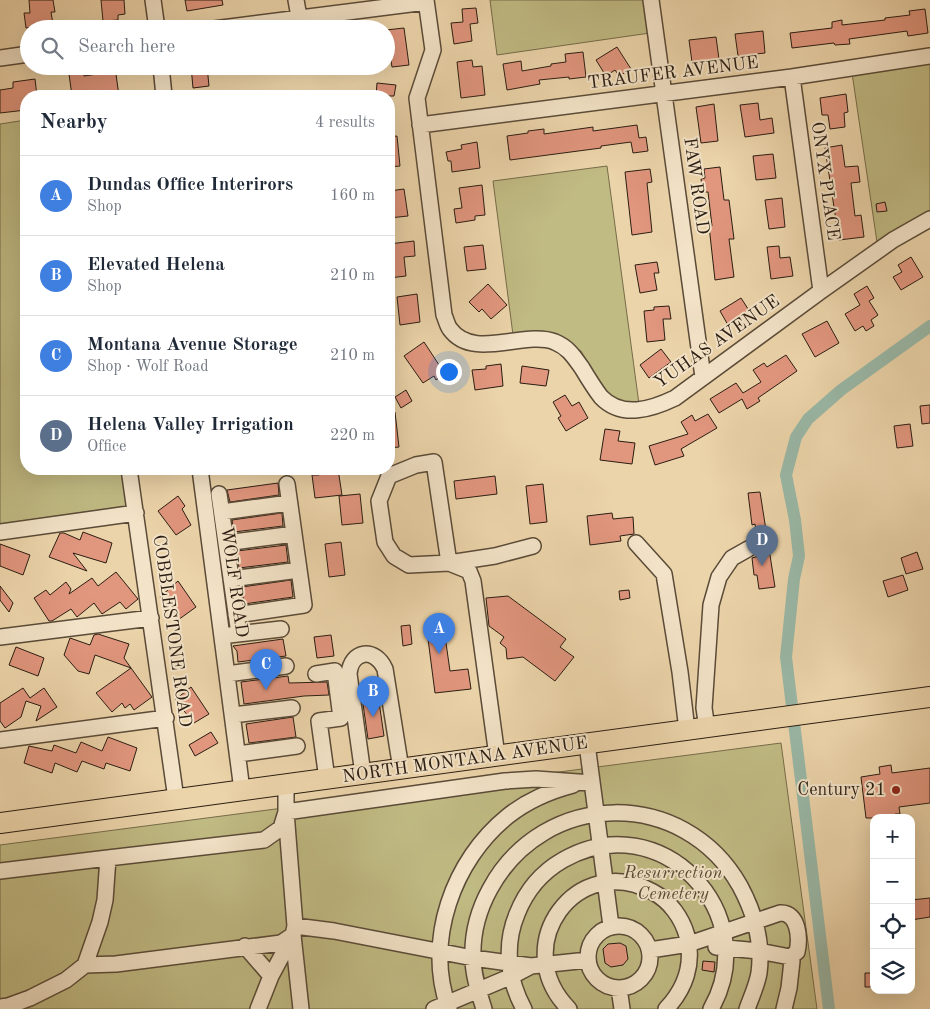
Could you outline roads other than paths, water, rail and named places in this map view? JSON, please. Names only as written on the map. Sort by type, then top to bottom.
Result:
[{"type":"main road","name":"NORTH MONTANA AVENUE","points":[[0,823],[930,697]]},
{"type":"street","points":[[153,0],[156,20]]},
{"type":"street","points":[[296,0],[299,17]]},
{"type":"street","name":"FAW ROAD","points":[[651,0],[703,377]]},
{"type":"street","points":[[278,20],[426,1]]},
{"type":"street","name":"YUHAS AVENUE","points":[[426,1],[433,50],[417,98],[444,315],[450,328],[463,340],[490,344],[533,338],[554,342],[570,351],[602,397],[616,407],[633,412],[660,405],[675,398],[893,240],[930,219]]},
{"type":"street","points":[[0,56],[20,55]]},
{"type":"street","name":"TRAUFER AVENUE","points":[[420,125],[792,77],[930,56]]},
{"type":"street","points":[[162,75],[163,90]]},
{"type":"street","name":"ONYX PLACE","points":[[792,77],[821,291]]},
{"type":"street","points":[[395,474],[416,465],[434,462],[449,563]]},
{"type":"street","name":"COBBLESTONE ROAD","points":[[130,475],[166,718],[176,800]]},
{"type":"street","name":"WOLF ROAD","points":[[201,475],[242,790]]},
{"type":"street","points":[[391,475],[389,476],[379,501],[385,542],[394,556],[409,565],[449,563],[495,556],[533,546]]},
{"type":"street","points":[[236,615],[304,605],[287,484]]},
{"type":"street","points":[[219,494],[239,634]]},
{"type":"street","points":[[222,512],[289,503]]},
{"type":"street","points":[[0,532],[136,513]]},
{"type":"street","points":[[226,543],[294,534]]},
{"type":"street","points":[[636,543],[664,574],[680,672],[687,730]]},
{"type":"street","points":[[707,728],[704,708],[711,605],[719,577],[732,558],[748,549]]},
{"type":"street","points":[[449,563],[469,571],[473,582],[497,756]]},
{"type":"street","points":[[231,579],[299,570]]},
{"type":"street","points":[[0,637],[151,618]]},
{"type":"street","points":[[222,636],[281,629]]},
{"type":"street","points":[[363,774],[349,674],[351,664],[367,654],[375,655],[381,660],[385,669],[401,769]]},
{"type":"street","points":[[228,674],[286,666]]},
{"type":"street","points":[[316,674],[335,671],[341,718],[312,722],[327,779]]},
{"type":"street","points":[[233,715],[292,708]]},
{"type":"street","points":[[0,740],[166,718]]},
{"type":"street","points":[[587,744],[586,783],[596,813],[611,926]]},
{"type":"street","points":[[238,754],[297,746]]},
{"type":"street","points":[[286,812],[505,781],[536,779],[586,783]]},
{"type":"street","points":[[586,783],[554,790],[530,801],[508,816],[489,833],[459,876],[449,900],[440,952],[444,1007],[478,991],[510,970],[588,960]]},
{"type":"street","points":[[286,785],[286,812],[301,1009]]},
{"type":"street","points":[[0,871],[264,840],[281,828],[286,812]]},
{"type":"street","points":[[484,1009],[478,991],[473,958],[475,928],[484,900],[498,874],[517,852],[541,833],[568,820],[596,813],[622,812],[648,816],[673,824],[696,837],[717,854],[733,875],[756,921],[759,974],[747,1009]]},
{"type":"street","points":[[524,1009],[514,987],[510,970],[512,930],[516,916],[528,892],[542,876],[558,863],[582,851],[601,846],[622,845],[662,855],[680,865],[696,879],[718,913],[725,940],[725,972],[711,1009]]},
{"type":"street","points":[[0,1007],[30,998],[66,980],[85,965],[100,922],[105,900],[108,858]]},
{"type":"street","points":[[538,966],[549,928],[558,912],[571,898],[587,888],[605,882],[624,882],[643,886],[660,896],[674,909],[684,926],[689,944],[688,974],[682,988],[666,1009]]},
{"type":"street","points":[[650,950],[725,940],[759,951],[790,957],[797,952],[799,946],[796,926],[791,916],[787,913],[780,913],[756,921],[725,940]]},
{"type":"street","points":[[611,926],[631,928],[646,940],[650,950],[648,968],[643,977],[628,987],[610,987],[595,977],[590,969],[588,960],[590,943],[602,930],[611,926]]},
{"type":"street","points":[[258,1009],[271,976],[294,930]]},
{"type":"street","points":[[85,965],[116,964],[245,946],[281,943],[294,930],[334,931],[473,958],[510,970]]},
{"type":"street","points":[[245,946],[271,976]]},
{"type":"street","points":[[784,1009],[789,988],[792,961],[790,957]]},
{"type":"street","points":[[538,966],[559,999],[569,1009]]},
{"type":"street","points":[[619,988],[622,1009]]},
{"type":"waterway","points":[[829,1009],[786,657],[794,579],[799,556],[795,520],[786,475],[796,437],[808,419],[841,390],[930,326]]},
{"type":"place","name":"Helena Valley Irrigation","points":[[762,566]]},
{"type":"place","name":"Dundas Office Interirors","points":[[439,654]]},
{"type":"place","name":"Montana Avenue Storage","points":[[266,690]]},
{"type":"place","name":"Elevated Helena","points":[[373,717]]},
{"type":"place","name":"Century 21","points":[[896,790]]},
{"type":"park label","name":"Resurrection Cemetery","points":[[673,883]]}]
